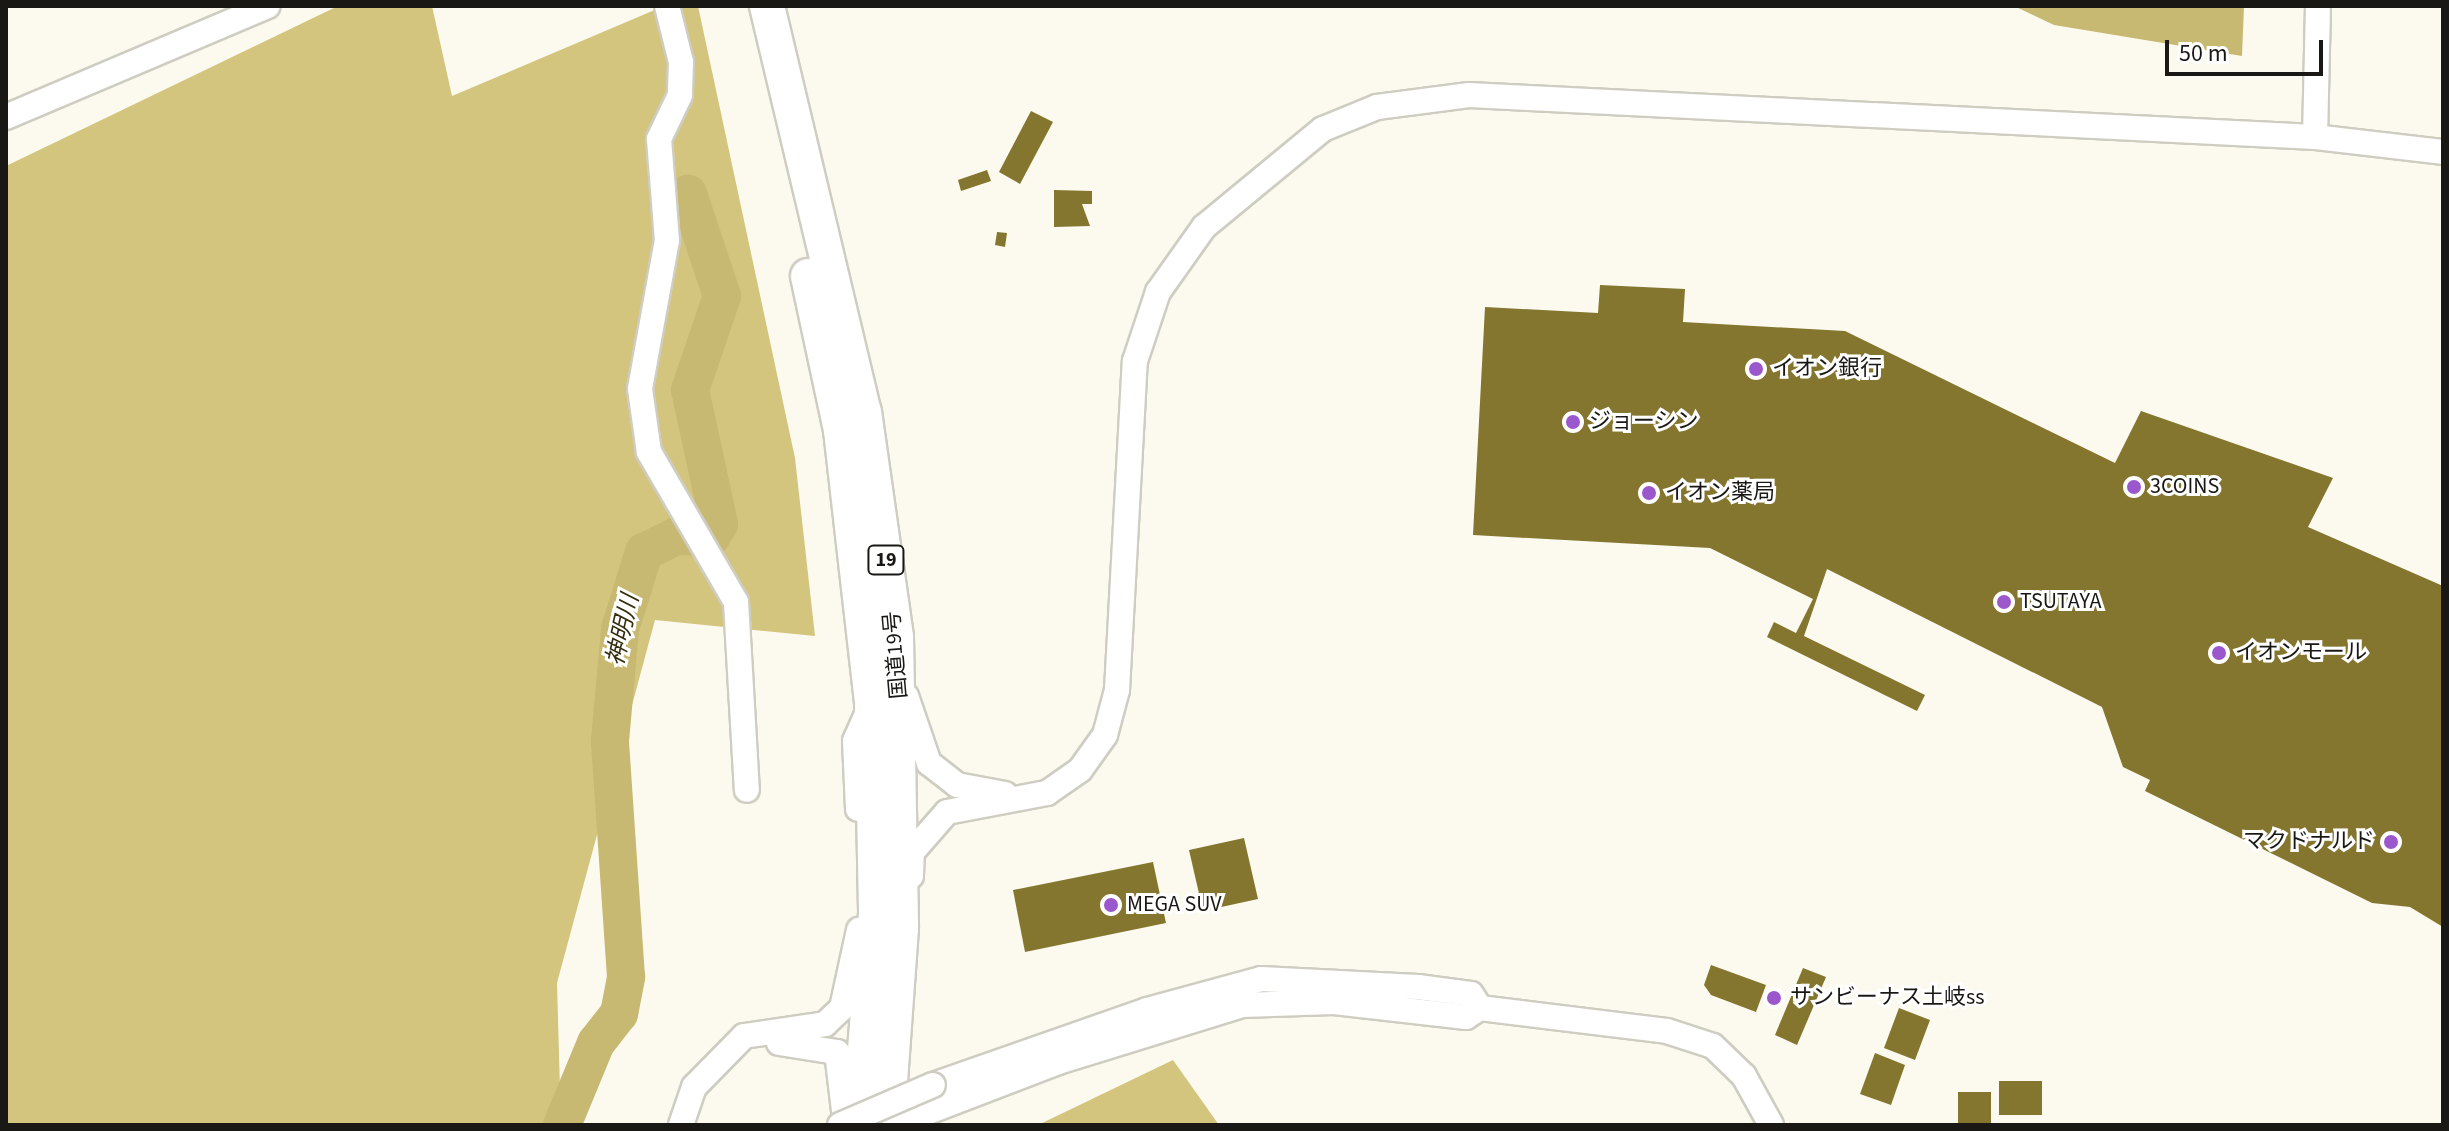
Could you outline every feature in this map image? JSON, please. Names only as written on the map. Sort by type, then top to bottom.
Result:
[{"type":"highway","name":"国道19号","points":[[745,6],[841,430],[872,703],[876,913],[859,1125]]},
{"type":"highway","name":"国道19号","points":[[767,6],[864,412],[899,668],[903,791],[892,1077],[887,1125]]},
{"type":"street","points":[[6,117],[267,6]]},
{"type":"street","points":[[667,6],[680,95],[659,139],[667,240],[640,389],[649,452],[736,602],[747,790]]},
{"type":"street","points":[[2315,137],[2318,6]]},
{"type":"street","points":[[892,1077],[902,1058],[912,852],[947,812],[1011,795],[1047,793],[1080,770],[1105,735],[1117,690],[1135,361],[1158,292],[1204,227],[1323,129],[1377,107],[1469,95],[2315,137],[2443,152]]},
{"type":"street","points":[[899,668],[929,763],[957,785],[1011,795]]},
{"type":"street","points":[[681,1125],[694,1087],[744,1036],[825,1024],[842,1008],[860,924],[855,741],[872,703]]},
{"type":"street","points":[[694,1125],[718,1072],[763,1043],[785,1042],[837,1052],[843,1125],[939,1094],[1147,1010],[1261,979],[1471,994],[1480,1008],[1585,1017],[1713,1046],[1744,1076],[1771,1125]]},
{"type":"street","points":[[894,1125],[939,1094]]},
{"type":"shaded area","points":[[338,6],[432,6],[452,96],[664,6],[698,6],[795,458],[815,636],[655,620],[557,983],[561,1125],[6,1125],[6,166]]},
{"type":"shaded area","points":[[2014,6],[2244,6],[2242,56],[2054,25]]},
{"type":"shaded area","points":[[1173,1060],[1219,1125],[1038,1125]]},
{"type":"building","points":[[1031,111],[1053,122],[1020,184],[999,172]]},
{"type":"building","points":[[987,170],[991,181],[961,191],[958,180]]},
{"type":"building","points":[[1054,190],[1092,191],[1092,204],[1082,204],[1090,226],[1054,227]]},
{"type":"building","points":[[997,232],[1007,233],[1005,247],[995,245]]},
{"type":"building","name":"イオンモール","points":[[1600,285],[1685,289],[1683,322],[1845,331],[2115,463],[2141,411],[2333,478],[2308,527],[2443,586],[2443,927],[2410,907],[2372,903],[2145,791],[2150,780],[2123,767],[2102,707],[1827,569],[1804,636],[1925,695],[1917,711],[1767,637],[1774,622],[1796,633],[1813,599],[1710,548],[1473,535],[1485,307],[1598,313]]},
{"type":"building","points":[[1244,838],[1258,899],[1203,911],[1189,850]]},
{"type":"building","points":[[1153,862],[1166,923],[1025,952],[1013,890]]},
{"type":"building","points":[[1711,965],[1766,985],[1756,1012],[1711,995],[1704,985]]},
{"type":"building","points":[[1803,968],[1826,977],[1797,1045],[1775,1035]]},
{"type":"building","points":[[1899,1008],[1930,1020],[1915,1060],[1884,1048]]},
{"type":"building","points":[[1875,1053],[1905,1065],[1891,1105],[1860,1094]]},
{"type":"building","points":[[1999,1081],[2042,1081],[2042,1115],[1999,1115]]},
{"type":"building","points":[[1958,1092],[1991,1092],[1991,1125],[1958,1125]]},
{"type":"waterway","name":"神明川","points":[[562,1125],[596,1043],[619,1014],[626,977],[610,741],[620,629],[644,552],[677,536],[711,537],[719,524],[690,390],[722,296],[688,194]]},
{"type":"place","name":"イオン銀行","points":[[1756,369]]},
{"type":"place","name":"ジョーシン","points":[[1573,422]]},
{"type":"place","name":"3COINS","points":[[2134,487]]},
{"type":"place","name":"イオン薬局","points":[[1649,493]]},
{"type":"place","name":"TSUTAYA","points":[[2004,602]]},
{"type":"place","name":"イオンモール","points":[[2219,653]]},
{"type":"place","name":"マクドナルド","points":[[2391,842]]},
{"type":"place","name":"MEGA SUV","points":[[1111,905]]},
{"type":"place","name":"サンビーナス土岐ss","points":[[1774,998]]}]
